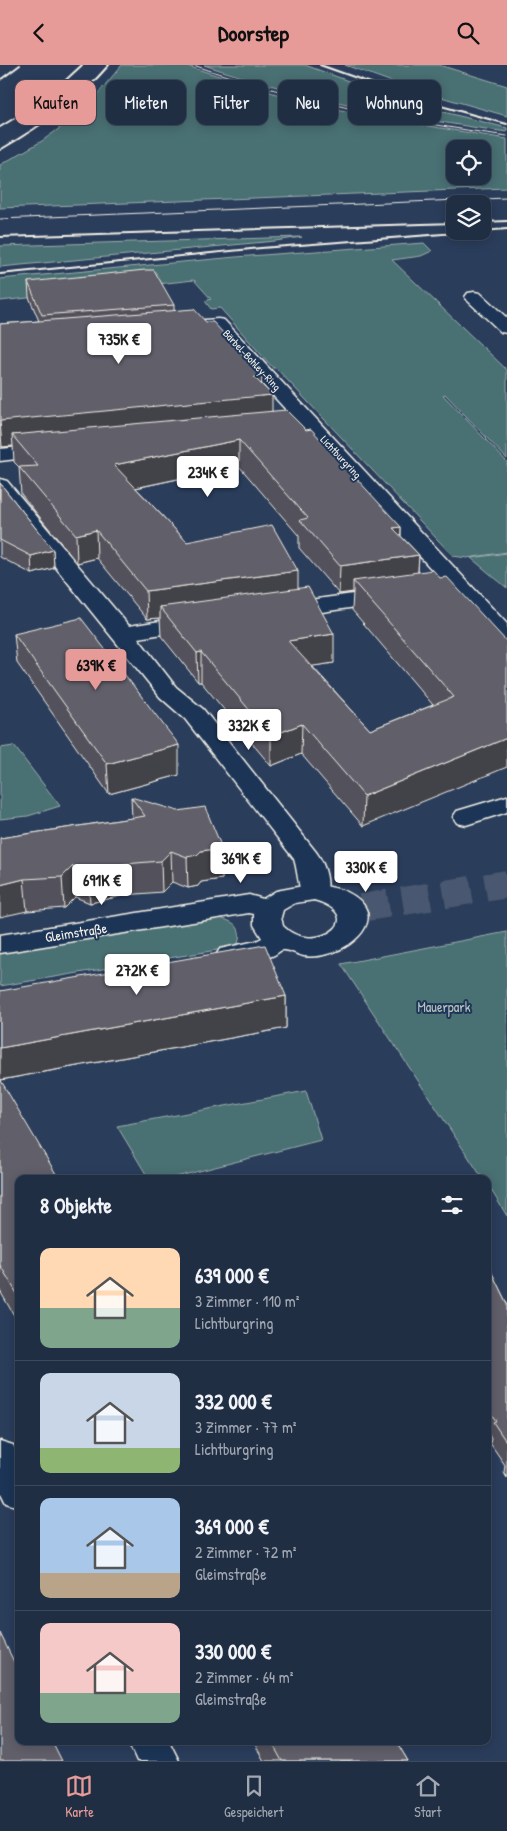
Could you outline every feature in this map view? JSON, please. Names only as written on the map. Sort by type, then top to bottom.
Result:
[{"type":"street","points":[[474,297],[507,329]]},
{"type":"street","name":"Bärbel-Bohley-Ring","points":[[159,328],[218,323],[312,426]]},
{"type":"street","name":"Lichtburgring","points":[[284,429],[312,426],[507,638]]},
{"type":"street","points":[[0,455],[71,448]]},
{"type":"street","points":[[0,485],[123,634],[168,692],[194,714],[307,858],[313,876],[314,892]]},
{"type":"street","points":[[433,590],[460,586]]},
{"type":"street","points":[[264,613],[405,594]]},
{"type":"street","points":[[123,634],[216,619]]},
{"type":"street","points":[[466,817],[507,804]]},
{"type":"street","points":[[314,892],[336,897],[356,909],[353,928],[336,943],[322,947],[292,945],[280,939],[268,925],[267,917],[270,909],[288,896],[314,892]]},
{"type":"street","name":"Gleimstraße","points":[[0,944],[249,905],[270,909]]},
{"type":"street","points":[[204,959],[264,949],[280,939]]},
{"type":"street","points":[[0,1456],[15,1484]]},
{"type":"street","points":[[150,1745],[158,1761]]},
{"type":"green space","points":[[122,65],[184,65],[232,80],[196,80],[196,125],[268,125],[268,91],[278,94],[278,125],[338,125],[338,109],[348,112],[348,125],[422,125],[507,139],[507,188],[0,208],[0,165],[42,141],[64,125],[96,125],[96,96],[106,84],[106,125],[186,125],[186,80],[109,80]]},
{"type":"green space","points":[[204,65],[305,65],[348,81],[348,105],[338,102],[338,80],[278,80],[278,87],[268,84],[268,80],[252,80]]},
{"type":"green space","points":[[345,65],[439,65],[507,86],[507,116],[441,97],[441,80],[387,80]]},
{"type":"green space","points":[[441,111],[507,128],[507,132],[441,122]]},
{"type":"green space","points":[[302,237],[275,241],[0,267],[0,246]]},
{"type":"green space","points":[[424,243],[432,251],[421,256],[392,260],[507,370],[507,459],[445,394],[443,395],[507,462],[507,552],[467,558],[453,556],[276,368],[273,368],[220,308],[211,309],[205,301],[211,299],[194,280],[0,301],[0,279],[236,257]]},
{"type":"green space","points":[[507,553],[507,588],[471,558]]},
{"type":"green space","points":[[14,746],[60,806],[28,816],[0,819],[0,748]]},
{"type":"green space","points":[[214,917],[230,922],[237,927],[239,932],[238,944],[229,948],[0,986],[0,953]]},
{"type":"green space","name":"Mauerpark","points":[[507,932],[507,1216],[491,1190],[491,1175],[480,1175],[341,964]]},
{"type":"green space","points":[[306,1091],[321,1140],[184,1175],[147,1175],[117,1126]]},
{"type":"building","points":[[154,270],[174,305],[42,315],[28,282]]},
{"type":"building","points":[[194,309],[206,322],[213,322],[262,375],[254,377],[272,395],[0,421],[0,324]]},
{"type":"building","points":[[286,410],[306,430],[311,429],[401,527],[393,528],[419,555],[340,566],[300,520],[308,518],[239,440],[114,465],[187,542],[272,525],[298,571],[146,591],[96,530],[76,535],[19,467],[38,466],[12,435]]},
{"type":"building","points":[[0,483],[53,550],[31,556],[0,540]]},
{"type":"building","points":[[433,570],[440,578],[447,577],[507,642],[507,738],[364,796],[302,724],[271,736],[201,652],[197,653],[160,607],[308,587],[334,634],[288,641],[370,730],[454,697],[353,581]]},
{"type":"building","points":[[81,618],[179,745],[107,764],[14,634]]},
{"type":"building","points":[[131,797],[178,811],[205,807],[222,848],[201,851],[197,855],[187,857],[171,851],[161,861],[124,864],[88,872],[73,866],[62,877],[24,879],[0,885],[0,838],[145,816]]},
{"type":"building","points":[[265,945],[286,996],[0,1048],[0,991]]},
{"type":"building","points":[[0,1079],[57,1175],[15,1175],[15,1290],[0,1265]]},
{"type":"building","points":[[491,1271],[507,1304],[507,1443],[493,1422],[496,1421],[491,1414]]},
{"type":"building","points":[[0,1633],[15,1664],[15,1745],[54,1745],[62,1761],[0,1761]]},
{"type":"building","points":[[273,1745],[398,1745],[408,1761],[282,1761]]},
{"type":"tunnel","points":[[361,908],[507,884]]},
{"type":"tram line","points":[[193,65],[270,89],[348,108],[507,136]]},
{"type":"tram line","points":[[0,219],[507,198]]},
{"type":"railway","points":[[0,80],[20,65]]},
{"type":"railway","points":[[0,127],[44,100],[82,65]]},
{"type":"railway","points":[[0,150],[58,112],[85,90],[109,65]]},
{"type":"railway","points":[[320,65],[419,100],[507,124]]},
{"type":"railway","points":[[491,222],[507,221]]},
{"type":"railway","points":[[0,237],[446,223]]},
{"type":"railway","points":[[0,274],[261,248],[507,229]]}]
